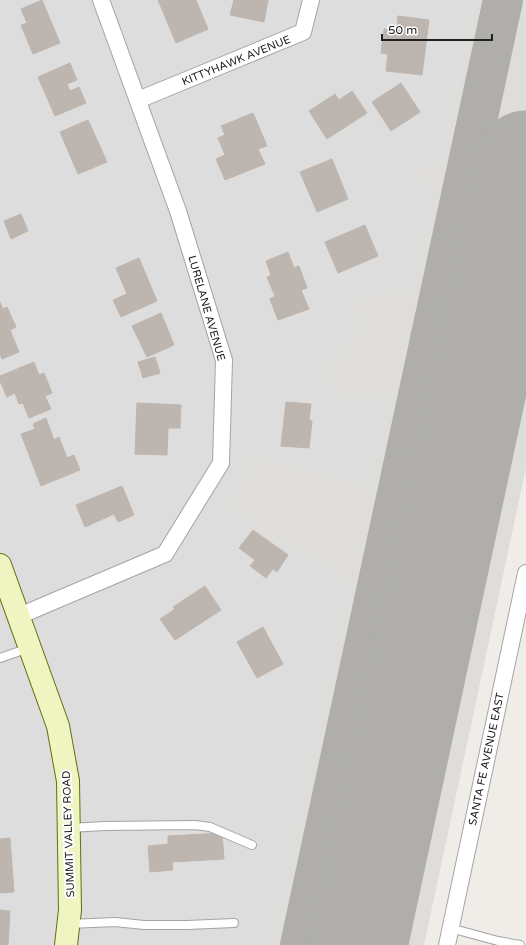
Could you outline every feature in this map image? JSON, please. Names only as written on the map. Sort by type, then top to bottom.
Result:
[{"type":"main road","name":"SUMMIT VALLEY ROAD","points":[[0,565],[58,726],[68,781],[70,910],[67,935]]},
{"type":"street","name":"LURELANE AVENUE","points":[[19,616],[165,554],[221,463],[224,360],[178,211],[101,0]]},
{"type":"street","name":"KITTYHAWK AVENUE","points":[[138,100],[303,32],[311,0]]},
{"type":"street","name":"SANTA FE AVENUE EAST","points":[[447,945],[526,573]]},
{"type":"lane","points":[[0,658],[29,648]]},
{"type":"lane","points":[[69,828],[105,826],[210,827],[252,844]]},
{"type":"lane","points":[[67,935],[114,922],[144,925],[234,923]]},
{"type":"lane","points":[[450,928],[498,941],[520,945]]},
{"type":"shaded area","points":[[0,0],[475,0],[440,164],[410,166],[434,198],[411,289],[345,300],[356,327],[351,342],[336,355],[326,361],[330,397],[391,398],[370,485],[247,455],[238,486],[225,508],[349,583],[271,945],[0,945]]},
{"type":"shaded area","points":[[475,0],[526,0],[526,468],[424,945],[271,945],[349,583],[225,508],[238,486],[247,455],[370,484],[391,398],[330,397],[326,361],[336,355],[351,342],[356,327],[344,300],[411,289],[433,198],[410,165],[440,164]]},
{"type":"building","points":[[42,0],[60,43],[33,54],[21,25],[27,23],[21,9]]},
{"type":"building","points":[[158,0],[196,0],[208,29],[176,43]]},
{"type":"building","points":[[234,0],[268,0],[264,22],[230,15]]},
{"type":"building","points":[[398,16],[429,20],[422,75],[386,71],[388,54],[381,53],[384,29],[397,31]]},
{"type":"building","points":[[70,63],[77,80],[67,84],[70,91],[79,87],[86,103],[55,116],[38,77]]},
{"type":"building","points":[[401,83],[420,112],[391,131],[372,102]]},
{"type":"building","points":[[352,91],[367,113],[327,139],[309,111],[335,94],[339,100]]},
{"type":"building","points":[[253,113],[267,146],[258,149],[265,164],[225,180],[216,159],[225,155],[218,138],[225,135],[221,126]]},
{"type":"building","points":[[88,120],[107,162],[78,174],[60,132]]},
{"type":"building","points":[[332,159],[348,199],[317,212],[300,172]]},
{"type":"building","points":[[21,214],[28,231],[11,239],[4,221]]},
{"type":"building","points":[[365,225],[378,256],[338,273],[325,242]]},
{"type":"building","points":[[288,252],[294,268],[299,266],[307,288],[301,290],[309,309],[278,320],[270,299],[275,296],[267,277],[271,275],[266,261]]},
{"type":"building","points":[[139,258],[157,301],[121,317],[113,300],[127,294],[116,268]]},
{"type":"building","points":[[0,302],[3,309],[7,307],[16,327],[10,330],[19,352],[2,359],[0,354]]},
{"type":"building","points":[[161,313],[174,345],[147,357],[132,326]]},
{"type":"building","points":[[155,357],[160,373],[143,378],[138,362]]},
{"type":"building","points":[[34,362],[39,375],[44,373],[52,393],[45,396],[51,409],[29,418],[23,403],[19,404],[15,393],[7,397],[0,381],[0,376]]},
{"type":"building","points":[[286,402],[311,404],[309,420],[312,421],[309,448],[281,446]]},
{"type":"building","points":[[137,403],[181,405],[180,428],[168,428],[167,455],[135,454]]},
{"type":"building","points":[[46,418],[54,440],[59,437],[67,458],[74,455],[80,470],[41,486],[21,434],[35,429],[33,424]]},
{"type":"building","points":[[122,486],[134,515],[118,522],[114,514],[85,527],[76,505]]},
{"type":"building","points":[[253,530],[288,555],[277,572],[273,569],[266,578],[250,566],[255,560],[239,548]]},
{"type":"building","points":[[205,586],[221,610],[175,640],[160,619],[175,609],[173,607]]},
{"type":"building","points":[[263,627],[283,664],[257,678],[237,642]]},
{"type":"building","points":[[222,833],[224,859],[172,862],[173,870],[150,872],[148,846],[168,844],[168,836]]},
{"type":"building","points":[[10,838],[14,892],[0,893],[0,839]]},
{"type":"building","points":[[0,910],[10,911],[8,945],[0,945]]},
{"type":"taxiway","points":[[300,945],[503,0]]},
{"type":"taxiway","points":[[430,338],[485,350]]},
{"type":"runway","points":[[358,945],[526,160]]}]
